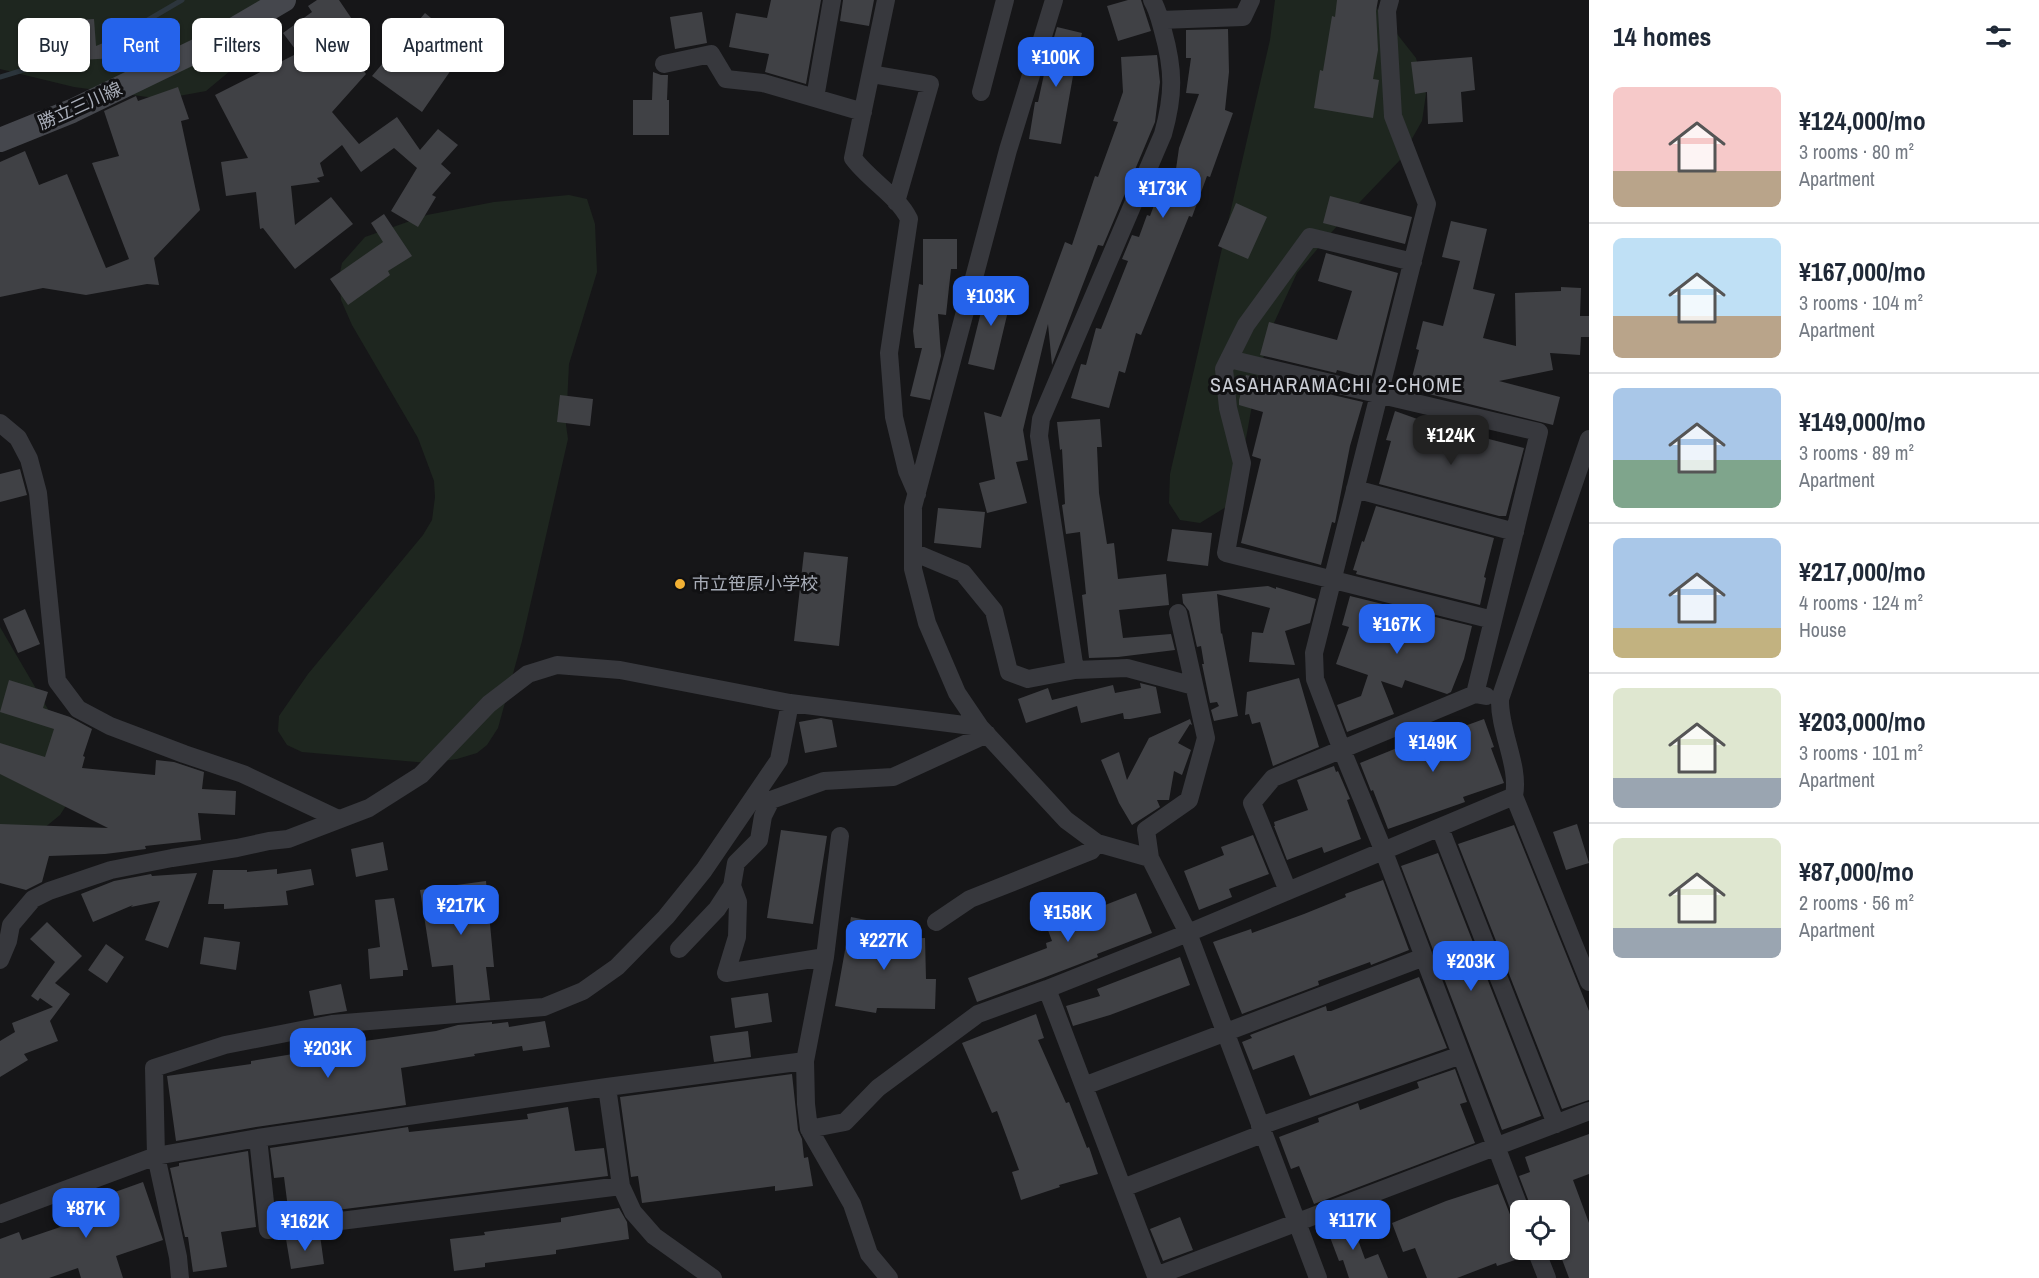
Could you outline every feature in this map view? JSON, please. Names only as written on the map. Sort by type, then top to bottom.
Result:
[{"type":"main road","name":"勝立三川線","points":[[0,140],[72,111],[202,48],[284,0]]},
{"type":"street","points":[[816,98],[832,0]]},
{"type":"street","points":[[886,0],[853,158],[862,170],[905,210],[909,219],[889,353],[894,417],[907,471],[917,494]]},
{"type":"street","points":[[981,92],[1005,0]]},
{"type":"street","points":[[1054,0],[1008,150],[913,507],[913,569],[927,622],[957,693],[983,730],[1066,820],[1097,843],[1150,858]]},
{"type":"street","points":[[1075,670],[1039,436],[1041,419],[1163,134],[1171,107],[1172,61],[1157,8],[1152,0]]},
{"type":"street","points":[[1160,20],[1244,17],[1251,0]]},
{"type":"street","points":[[1390,0],[1387,11],[1394,116],[1427,204],[1314,653],[1315,680],[1384,852],[1516,1200]]},
{"type":"street","points":[[664,64],[711,54],[726,79],[763,83],[862,112]]},
{"type":"street","points":[[871,74],[930,84],[896,202]]},
{"type":"street","points":[[1413,262],[1310,237],[1246,324],[1224,369],[1228,408],[1242,462],[1226,553],[1493,620]]},
{"type":"street","points":[[1229,359],[1539,432],[1474,694]]},
{"type":"street","points":[[0,423],[18,438],[29,459],[38,494],[57,681],[78,709],[111,726],[243,774],[338,819]]},
{"type":"street","points":[[1589,439],[1500,699],[1500,716],[1516,784],[1514,796],[1589,982]]},
{"type":"street","points":[[1355,489],[1515,532]]},
{"type":"street","points":[[913,552],[963,573],[994,611],[1009,672],[1028,679],[1075,670],[1127,668],[1194,686]]},
{"type":"street","points":[[1178,613],[1206,738],[1189,801],[1146,830],[1150,858],[1188,933],[1318,1278]]},
{"type":"street","points":[[0,960],[8,941],[11,925],[33,899],[49,891],[111,870],[288,839],[369,808],[421,775],[489,704],[528,674],[556,665],[620,670],[790,703],[983,730]]},
{"type":"street","points":[[1288,891],[1252,803],[1272,778],[1474,694],[1500,699]]},
{"type":"street","points":[[180,1278],[178,1257],[156,1156],[154,1068],[225,1045],[332,1024],[544,1007],[584,991],[617,967],[666,917],[704,870],[779,760],[790,703]]},
{"type":"street","points":[[679,949],[717,909],[732,886],[736,863],[759,840],[763,816],[771,800],[824,780],[893,777],[983,730]]},
{"type":"street","points":[[809,1129],[845,1122],[878,1088],[978,1014],[1188,933],[1514,796]]},
{"type":"street","points":[[1440,828],[1556,1124]]},
{"type":"street","points":[[840,836],[825,957],[805,1061],[805,1093],[809,1129],[852,1204],[869,1254],[890,1278]]},
{"type":"street","points":[[936,922],[970,899],[1091,851],[1097,843]]},
{"type":"street","points":[[732,886],[738,902],[737,937],[726,973],[825,957]]},
{"type":"street","points":[[1084,1086],[1424,957]]},
{"type":"street","points":[[1047,989],[1156,1276],[1589,1111]]},
{"type":"street","points":[[1122,1188],[1261,1130],[1461,1055]]},
{"type":"street","points":[[0,1214],[156,1156],[258,1138],[607,1087],[805,1061]]},
{"type":"street","points":[[607,1087],[621,1186],[633,1212],[654,1236],[713,1278]]},
{"type":"street","points":[[258,1138],[268,1230],[621,1186]]},
{"type":"street","points":[[1540,1260],[1547,1278]]},
{"type":"shaded area","points":[[0,0],[268,0],[261,18],[192,18],[192,72],[229,72],[206,91],[162,99],[74,87],[0,69]]},
{"type":"shaded area","points":[[1275,0],[1373,0],[1375,6],[1416,58],[1426,94],[1422,121],[1400,160],[1337,226],[1297,273],[1273,325],[1256,383],[1239,477],[1226,507],[1200,523],[1180,520],[1169,503],[1170,474],[1270,40]]},
{"type":"shaded area","points":[[569,195],[587,199],[595,224],[597,272],[569,364],[566,425],[568,439],[522,641],[498,728],[487,745],[477,753],[457,759],[428,763],[302,752],[287,745],[278,731],[279,716],[308,674],[423,535],[432,520],[435,497],[434,481],[418,438],[352,325],[341,300],[339,277],[342,263],[365,237],[427,215],[494,202]]},
{"type":"shaded area","points":[[0,627],[73,752],[76,790],[60,815],[32,838],[0,847]]},
{"type":"building","points":[[317,0],[339,0],[351,18],[304,18],[312,12],[308,6]]},
{"type":"building","points":[[771,0],[821,0],[806,84],[765,72],[769,54],[729,47],[736,13],[767,18]]},
{"type":"building","points":[[843,0],[874,0],[869,26],[840,21]]},
{"type":"building","points":[[1128,0],[1141,0],[1151,31],[1118,41],[1107,6]]},
{"type":"building","points":[[1337,0],[1378,0],[1376,11],[1378,50],[1373,79],[1379,80],[1373,118],[1314,108],[1320,70],[1323,71],[1332,16],[1335,17]]},
{"type":"building","points":[[702,12],[707,43],[675,49],[670,17]]},
{"type":"building","points":[[425,13],[431,18],[421,18]]},
{"type":"building","points":[[90,19],[94,19],[96,46],[102,43],[102,59],[90,59]]},
{"type":"building","points":[[294,25],[294,48],[283,33]]},
{"type":"building","points":[[1057,27],[1082,33],[1077,54],[1071,56],[1071,59],[1076,59],[1061,144],[1029,139],[1035,102],[1038,102]]},
{"type":"building","points":[[1228,29],[1229,72],[1225,110],[1233,113],[1210,177],[1207,176],[1192,217],[1189,216],[1141,335],[1136,333],[1125,373],[1119,371],[1109,408],[1071,398],[1081,364],[1086,365],[1096,328],[1101,329],[1128,261],[1122,259],[1132,235],[1139,237],[1147,215],[1150,216],[1166,173],[1169,174],[1171,169],[1176,169],[1179,148],[1199,94],[1186,93],[1191,58],[1186,58],[1186,30]]},
{"type":"building","points":[[294,55],[294,72],[365,72],[366,74],[332,112],[359,144],[397,117],[420,150],[438,129],[458,145],[441,164],[451,173],[432,195],[436,197],[418,227],[391,211],[417,168],[394,148],[361,172],[342,145],[320,163],[324,176],[317,178],[320,182],[291,186],[295,225],[331,197],[353,224],[295,269],[263,228],[260,229],[256,192],[226,196],[221,162],[248,158],[215,95],[260,72],[282,72],[282,61]]},
{"type":"building","points":[[1157,55],[1160,82],[1155,122],[1103,246],[1098,245],[1052,365],[1048,324],[1023,430],[1028,460],[1016,462],[1027,503],[987,513],[979,483],[995,479],[984,412],[1001,417],[1065,242],[1072,245],[1095,176],[1098,177],[1118,122],[1113,121],[1123,92],[1121,57]]},
{"type":"building","points":[[1472,57],[1475,90],[1461,92],[1463,122],[1428,124],[1427,92],[1415,94],[1411,62]]},
{"type":"building","points":[[382,64],[382,72],[450,72],[422,112],[372,76]]},
{"type":"building","points":[[653,72],[668,75],[669,135],[633,135],[633,100],[652,100]]},
{"type":"building","points":[[178,87],[189,119],[181,121],[200,210],[154,258],[159,285],[147,284],[86,295],[43,288],[0,297],[0,162],[25,151],[39,185],[67,174],[106,268],[129,259],[92,163],[119,156],[104,111],[136,96],[138,101]]},
{"type":"building","points":[[1330,196],[1412,217],[1405,244],[1323,223]]},
{"type":"building","points":[[1236,203],[1267,217],[1248,259],[1218,246]]},
{"type":"building","points":[[384,214],[412,256],[388,271],[390,275],[348,305],[330,279],[383,242],[371,223]]},
{"type":"building","points":[[1451,221],[1487,229],[1473,289],[1495,294],[1483,338],[1516,346],[1515,293],[1561,291],[1561,287],[1581,288],[1580,316],[1589,316],[1589,337],[1581,337],[1580,355],[1550,353],[1553,370],[1499,381],[1560,397],[1553,425],[1409,389],[1419,350],[1416,349],[1423,321],[1443,326],[1460,261],[1442,257]]},
{"type":"building","points":[[923,239],[957,239],[957,269],[951,269],[946,315],[938,314],[941,356],[930,400],[910,396],[922,348],[915,348],[913,331],[919,284],[923,285]]},
{"type":"building","points":[[1326,253],[1398,273],[1371,379],[1260,355],[1269,322],[1337,340],[1352,291],[1318,281]]},
{"type":"building","points":[[988,284],[1013,290],[994,370],[968,364]]},
{"type":"building","points":[[1246,375],[1363,402],[1350,446],[1335,523],[1332,522],[1321,565],[1241,543],[1261,459],[1252,456],[1263,412],[1239,405]]},
{"type":"building","points":[[560,395],[593,399],[590,426],[557,422]]},
{"type":"building","points":[[1395,411],[1434,425],[1524,448],[1506,516],[1379,484],[1391,441],[1386,440]]},
{"type":"building","points":[[1100,419],[1102,447],[1097,447],[1099,493],[1107,544],[1114,543],[1118,579],[1166,574],[1169,605],[1119,610],[1123,638],[1171,634],[1175,650],[1089,658],[1082,595],[1086,594],[1080,532],[1066,534],[1062,505],[1065,504],[1062,449],[1060,450],[1057,422]]},
{"type":"building","points":[[20,469],[27,495],[0,502],[0,474]]},
{"type":"building","points":[[1376,506],[1494,538],[1484,577],[1486,578],[1480,605],[1356,574],[1357,571],[1353,570]]},
{"type":"building","points":[[938,508],[985,512],[981,548],[934,543]]},
{"type":"building","points":[[1172,529],[1212,533],[1208,566],[1167,561]]},
{"type":"building","points":[[804,552],[848,557],[839,646],[794,641]]},
{"type":"building","points":[[1268,586],[1316,599],[1310,623],[1285,631],[1295,665],[1249,662],[1252,632],[1263,633],[1270,608],[1217,594],[1221,634],[1238,716],[1214,721],[1211,710],[1219,706],[1217,702],[1210,703],[1202,664],[1204,664],[1201,646],[1197,647],[1189,611],[1183,603],[1182,594]]},
{"type":"building","points":[[1350,596],[1472,626],[1464,659],[1451,692],[1447,694],[1405,680],[1402,688],[1381,681],[1394,714],[1347,732],[1337,705],[1361,696],[1368,675],[1336,664],[1349,627],[1342,625]]},
{"type":"building","points":[[25,609],[40,644],[18,653],[3,619]]},
{"type":"building","points":[[1299,678],[1319,747],[1273,766],[1260,722],[1252,724],[1249,714],[1245,715],[1247,692]]},
{"type":"building","points":[[9,680],[48,692],[43,708],[70,717],[92,729],[83,756],[85,757],[82,768],[155,775],[156,760],[174,762],[204,772],[202,789],[236,791],[235,815],[198,813],[201,840],[145,846],[146,849],[105,854],[49,856],[42,882],[26,890],[0,883],[0,824],[108,828],[0,774],[0,743],[45,757],[54,729],[0,712]]},
{"type":"building","points":[[1140,683],[1156,687],[1161,713],[1124,719],[1123,713],[1081,723],[1077,706],[1026,723],[1018,699],[1048,688],[1052,700],[1113,685],[1115,693],[1141,688]]},
{"type":"building","points":[[821,718],[832,720],[837,747],[805,753],[799,722]]},
{"type":"building","points":[[1190,719],[1192,725],[1190,724],[1178,743],[1191,750],[1182,775],[1174,771],[1169,800],[1157,800],[1160,807],[1132,825],[1119,803],[1101,760],[1119,752],[1127,780],[1149,738]]},
{"type":"building","points":[[1484,719],[1494,747],[1491,748],[1504,783],[1463,797],[1465,802],[1388,829],[1360,763],[1439,731],[1440,735]]},
{"type":"building","points":[[1334,766],[1350,799],[1347,800],[1361,839],[1324,853],[1322,847],[1287,860],[1274,822],[1308,810],[1297,780]]},
{"type":"building","points":[[1577,824],[1589,863],[1566,870],[1553,832]]},
{"type":"building","points":[[1514,825],[1589,1011],[1589,1100],[1562,1109],[1458,844]]},
{"type":"building","points":[[781,830],[827,836],[813,924],[767,918]]},
{"type":"building","points":[[1253,835],[1269,874],[1229,889],[1232,897],[1199,910],[1184,871],[1224,855],[1221,847]]},
{"type":"building","points":[[383,842],[388,870],[356,877],[351,849]]},
{"type":"building","points":[[1438,853],[1541,1116],[1502,1130],[1401,866]]},
{"type":"building","points":[[277,869],[277,874],[311,869],[314,885],[286,891],[288,905],[224,909],[224,904],[208,904],[213,870],[247,870],[247,872]]},
{"type":"building","points":[[197,873],[168,948],[145,940],[160,901],[131,907],[133,905],[93,922],[81,894],[114,881],[151,874],[152,876]]},
{"type":"building","points":[[1383,880],[1409,950],[1371,965],[1370,962],[1318,981],[1319,985],[1242,1014],[1213,942],[1251,929],[1252,933],[1304,914],[1346,897],[1345,894]]},
{"type":"building","points":[[486,881],[494,967],[486,967],[490,1000],[456,1003],[453,965],[432,967],[420,890]]},
{"type":"building","points":[[1074,893],[1082,914],[1136,893],[1152,933],[1097,954],[1098,957],[977,1002],[968,978],[1047,948],[1046,943],[1052,941],[1039,906]]},
{"type":"building","points":[[394,898],[408,970],[403,970],[403,976],[370,979],[368,949],[380,947],[375,900]]},
{"type":"building","points":[[851,917],[892,925],[890,939],[925,938],[926,979],[936,979],[935,1009],[877,1008],[876,1013],[835,1006]]},
{"type":"building","points":[[47,922],[82,956],[55,983],[70,994],[50,1021],[58,1041],[24,1054],[28,1060],[0,1077],[0,1041],[15,1032],[12,1023],[53,1007],[40,998],[38,1001],[31,996],[55,962],[30,939]]},
{"type":"building","points":[[204,937],[240,942],[236,970],[200,964]]},
{"type":"building","points":[[106,944],[124,957],[107,983],[88,970]]},
{"type":"building","points":[[1180,957],[1190,985],[1110,1015],[1073,1026],[1066,1006],[1100,996],[1097,989]]},
{"type":"building","points":[[1419,977],[1447,1048],[1310,1096],[1294,1055],[1253,1070],[1242,1042],[1252,1038],[1250,1035],[1326,1006],[1327,1011],[1331,1011]]},
{"type":"building","points":[[341,984],[347,1011],[314,1016],[309,991]]},
{"type":"building","points":[[768,993],[772,1022],[735,1028],[731,998]]},
{"type":"building","points":[[1036,1014],[1044,1038],[1038,1040],[1066,1103],[1069,1102],[1098,1174],[1059,1185],[1060,1187],[1021,1200],[1012,1172],[1019,1170],[997,1111],[992,1113],[962,1043]]},
{"type":"building","points":[[545,1021],[550,1047],[523,1051],[522,1046],[401,1068],[406,1105],[176,1141],[167,1076],[251,1064],[251,1061],[329,1048],[329,1046],[436,1031],[458,1025],[508,1022],[509,1027]]},
{"type":"building","points":[[748,1031],[751,1057],[714,1062],[710,1036]]},
{"type":"building","points":[[1455,1069],[1467,1102],[1460,1104],[1475,1143],[1314,1204],[1299,1166],[1291,1169],[1279,1137],[1319,1122],[1318,1118],[1358,1103],[1360,1110],[1419,1088],[1417,1082]]},
{"type":"building","points":[[792,1074],[798,1130],[802,1139],[804,1158],[808,1157],[813,1186],[775,1191],[775,1186],[642,1203],[638,1176],[631,1177],[620,1097]]},
{"type":"building","points":[[568,1107],[575,1151],[604,1148],[608,1176],[289,1216],[284,1177],[274,1178],[270,1148],[408,1127],[409,1132],[528,1119],[527,1114]]},
{"type":"building","points":[[1589,1134],[1589,1174],[1573,1180],[1589,1223],[1589,1278],[1569,1278],[1562,1260],[1570,1260],[1570,1200],[1528,1200],[1519,1176],[1530,1172],[1525,1157]]},
{"type":"building","points":[[248,1151],[256,1227],[221,1232],[227,1267],[193,1272],[188,1237],[185,1237],[170,1168],[179,1166],[179,1163]]},
{"type":"building","points":[[143,1182],[163,1240],[116,1256],[123,1278],[81,1278],[78,1268],[49,1278],[0,1278],[0,1239],[19,1232],[22,1240],[78,1221],[73,1207]]},
{"type":"building","points":[[1498,1184],[1510,1214],[1510,1260],[1515,1260],[1497,1266],[1496,1263],[1457,1278],[1427,1278],[1415,1248],[1403,1252],[1392,1223],[1446,1201]]},
{"type":"building","points":[[619,1208],[627,1222],[629,1239],[556,1250],[556,1254],[485,1263],[485,1267],[454,1271],[450,1239],[561,1222],[561,1218]]},
{"type":"building","points":[[1349,1215],[1365,1259],[1378,1254],[1388,1278],[1349,1278],[1343,1260],[1339,1261],[1325,1224]]},
{"type":"building","points":[[1180,1217],[1193,1250],[1163,1261],[1150,1229]]},
{"type":"building","points":[[320,1235],[324,1264],[291,1269],[286,1239]]},
{"type":"waterway","points":[[151,18],[182,0]]},
{"type":"waterway","points":[[0,77],[18,72]]},
{"type":"place","name":"市立笹原小学校","points":[[680,584]]},
{"type":"district","name":"SASAHARAMACHI 2-CHOME","points":[[1337,385]]}]
